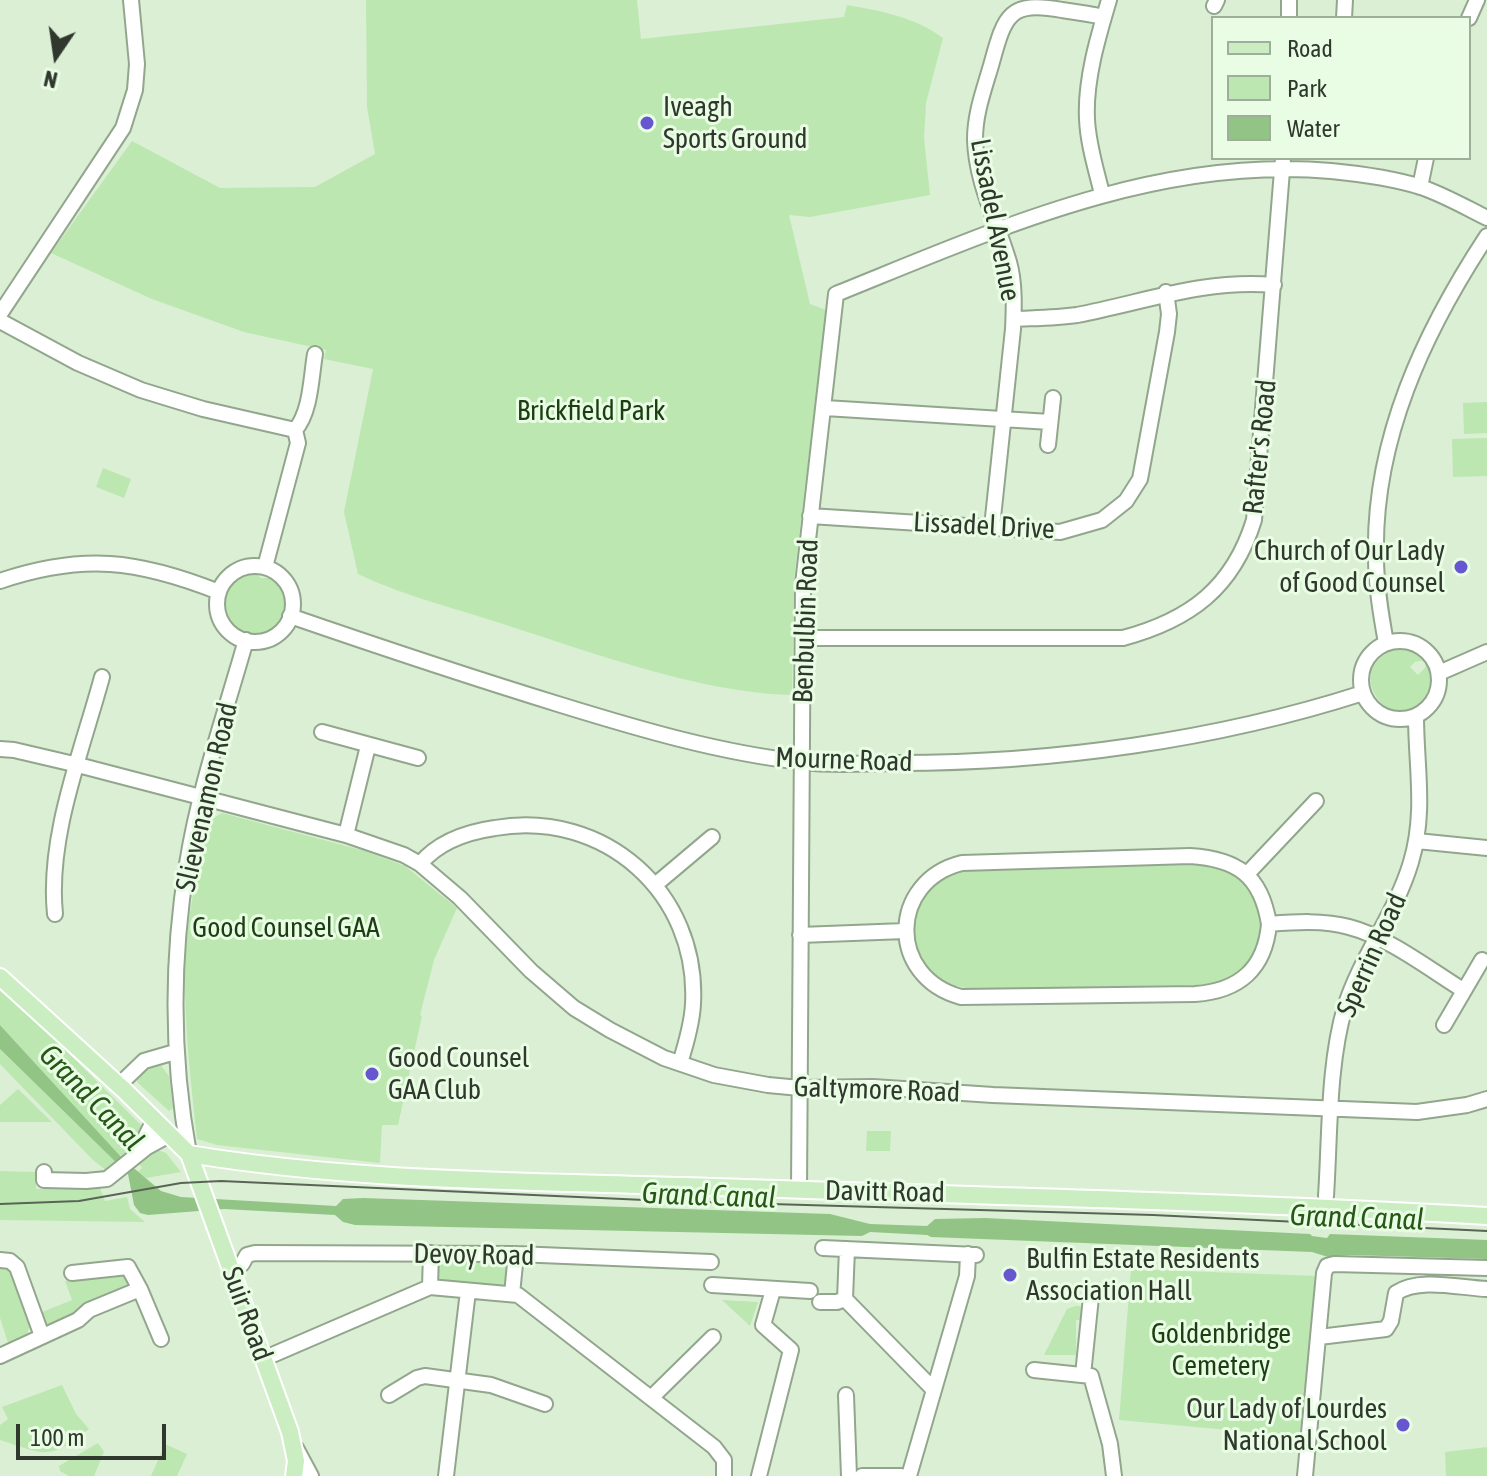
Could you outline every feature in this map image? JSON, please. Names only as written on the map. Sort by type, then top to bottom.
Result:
[{"type":"main road","points":[[0,977],[119,1085],[189,1154]]},
{"type":"main road","name":"Davitt Road","points":[[189,1154],[390,1176],[1302,1206],[1487,1216]]},
{"type":"main road","name":"Suir Road","points":[[189,1154],[293,1445],[296,1461],[294,1476]]},
{"type":"street","points":[[0,314],[42,247],[109,152],[127,117],[135,90],[137,64],[131,0]]},
{"type":"street","points":[[1102,194],[1087,117],[1091,75],[1109,0]]},
{"type":"street","name":"Lissadel Avenue","points":[[992,527],[1014,319],[1011,273],[981,185],[977,114],[1004,25],[1019,10],[1033,6],[1104,17]]},
{"type":"street","points":[[1420,187],[1426,160]]},
{"type":"street","points":[[997,229],[1102,194],[1192,175],[1283,163],[1363,174],[1420,187],[1487,218]]},
{"type":"street","name":"Rafter's Road","points":[[804,638],[1104,640],[1156,629],[1190,611],[1230,571],[1249,537],[1254,520],[1283,163]]},
{"type":"street","name":"Benbulbin Road","points":[[799,1190],[803,584],[836,294],[997,229]]},
{"type":"street","points":[[1386,643],[1375,554],[1379,493],[1388,451],[1407,385],[1423,349],[1487,236]]},
{"type":"street","points":[[1014,319],[1076,315],[1166,292],[1224,284],[1274,285]]},
{"type":"street","name":"Lissadel Drive","points":[[810,516],[1048,531],[1069,530],[1102,520],[1126,501],[1144,468],[1169,314],[1166,292]]},
{"type":"street","points":[[0,321],[78,363],[141,390],[203,409],[295,430]]},
{"type":"street","points":[[265,567],[298,443],[295,430],[304,413],[315,354]]},
{"type":"street","points":[[1048,445],[1053,398]]},
{"type":"street","points":[[825,408],[1050,422]]},
{"type":"street","points":[[0,581],[72,564],[123,564],[165,573],[219,592]]},
{"type":"street","points":[[249,566],[265,567],[280,576],[290,590],[290,616],[276,635],[261,641],[237,637],[224,626],[217,610],[219,592],[233,572],[249,566]]},
{"type":"street","name":"Mourne Road","points":[[290,616],[619,722],[740,752],[802,763],[964,763],[1074,752],[1220,731],[1273,720],[1363,693]]},
{"type":"street","name":"Slievenamon Road","points":[[189,1154],[175,1052],[179,933],[187,862],[201,799],[246,640]]},
{"type":"street","points":[[1405,641],[1427,651],[1439,673],[1438,691],[1434,699],[1416,716],[1404,719],[1383,715],[1363,693],[1361,676],[1366,660],[1386,643],[1405,641]]},
{"type":"street","points":[[1439,673],[1487,652]]},
{"type":"street","points":[[55,914],[53,872],[61,829],[102,677]]},
{"type":"street","name":"Sperrin Road","points":[[1326,1196],[1339,1030],[1362,964],[1398,898],[1417,841],[1421,801],[1416,716]]},
{"type":"street","points":[[322,732],[418,758]]},
{"type":"street","points":[[346,835],[368,746]]},
{"type":"street","name":"Galtymore Road","points":[[0,749],[78,765],[389,849],[420,864],[574,1008],[610,1030],[680,1063],[742,1081],[800,1088],[873,1087],[1417,1112],[1487,1099]]},
{"type":"street","points":[[1248,873],[1316,801]]},
{"type":"street","points":[[420,864],[432,851],[456,838],[500,827],[536,824],[585,834],[608,844],[655,885],[676,916],[685,937],[691,966],[692,1019],[680,1063]]},
{"type":"street","points":[[655,885],[712,837]]},
{"type":"street","points":[[1417,841],[1487,848]]},
{"type":"street","points":[[1190,856],[1220,860],[1248,873],[1262,897],[1269,924],[1265,950],[1246,976],[1222,991],[1026,998],[961,997],[939,988],[921,975],[914,963],[905,931],[909,912],[923,886],[947,866],[962,863],[1190,856]]},
{"type":"street","points":[[1269,924],[1331,923],[1361,930],[1463,990]]},
{"type":"street","points":[[800,935],[905,931]]},
{"type":"street","points":[[1444,1025],[1482,960]]},
{"type":"street","points":[[119,1085],[144,1061],[175,1052]]},
{"type":"street","points":[[135,1156],[154,1120]]},
{"type":"street","points":[[44,1172],[44,1180],[98,1181],[115,1174],[135,1156],[169,1135]]},
{"type":"street","points":[[823,1248],[972,1255],[909,1476]]},
{"type":"street","points":[[847,1249],[845,1299],[933,1389]]},
{"type":"street","name":"Devoy Road","points":[[242,1264],[247,1255],[255,1253],[516,1254],[711,1262]]},
{"type":"street","points":[[430,1287],[431,1253]]},
{"type":"street","points":[[512,1294],[516,1254]]},
{"type":"street","points":[[0,1260],[10,1261],[17,1267],[42,1336]]},
{"type":"street","points":[[1305,1476],[1327,1266],[1487,1268]]},
{"type":"street","points":[[72,1273],[128,1267],[161,1339]]},
{"type":"street","points":[[712,1285],[810,1291]]},
{"type":"street","points":[[1319,1337],[1386,1329],[1391,1321],[1396,1293],[1403,1288],[1420,1285],[1487,1289]]},
{"type":"street","points":[[263,1359],[430,1287],[512,1294],[525,1300],[652,1397],[720,1453],[724,1460],[724,1476]]},
{"type":"street","points":[[0,1356],[80,1318],[89,1310],[140,1289]]},
{"type":"street","points":[[759,1476],[791,1350],[763,1325],[773,1290]]},
{"type":"street","points":[[446,1476],[468,1291]]},
{"type":"street","points":[[1083,1375],[1091,1297]]},
{"type":"street","points":[[820,1302],[845,1299]]},
{"type":"street","points":[[80,1318],[92,1331]]},
{"type":"street","points":[[652,1397],[713,1337]]},
{"type":"street","points":[[1034,1370],[1091,1376],[1114,1476]]},
{"type":"street","points":[[389,1395],[420,1377],[500,1387],[545,1404]]},
{"type":"street","points":[[846,1395],[849,1476]]},
{"type":"street","points":[[293,1445],[311,1476]]},
{"type":"street","points":[[862,1476],[901,1476]]},
{"type":"green space","name":"Brickfield Park","points":[[366,0],[637,0],[641,39],[844,17],[847,5],[909,20],[943,38],[926,103],[924,138],[930,195],[810,217],[789,215],[810,304],[826,310],[794,579],[792,695],[720,687],[646,669],[411,595],[358,574],[344,512],[373,369],[324,359],[326,350],[244,332],[152,299],[51,253],[132,141],[220,188],[315,187],[375,154],[367,107]]},
{"type":"green space","points":[[1487,402],[1487,433],[1464,434],[1463,403]]},
{"type":"green space","points":[[1487,438],[1487,476],[1453,477],[1452,439]]},
{"type":"green space","points":[[103,468],[131,479],[124,498],[96,487]]},
{"type":"green space","points":[[252,571],[261,578],[275,578],[284,589],[287,602],[279,625],[257,636],[243,634],[232,626],[224,615],[222,602],[225,589],[234,578]]},
{"type":"green space","points":[[1394,650],[1410,651],[1424,660],[1410,667],[1418,675],[1426,663],[1430,672],[1428,695],[1413,710],[1399,712],[1387,707],[1377,698],[1371,686],[1371,672],[1378,660]]},
{"type":"green space","name":"Good Counsel GAA","points":[[222,813],[365,851],[405,866],[457,908],[434,960],[398,1125],[382,1125],[380,1163],[217,1145],[197,1139],[187,1032],[186,950],[207,822]]},
{"type":"green space","points":[[1198,863],[1225,869],[1239,877],[1250,888],[1260,916],[1260,931],[1250,959],[1240,970],[1220,982],[973,989],[951,984],[932,973],[918,952],[914,928],[926,892],[943,878],[968,867]]},
{"type":"green space","points":[[0,985],[142,1126],[141,1136],[123,1159],[0,1025]]},
{"type":"green space","points":[[0,1049],[118,1164],[107,1171],[93,1160],[0,1064]]},
{"type":"green space","points":[[154,1063],[160,1064],[169,1076],[173,1108],[169,1111],[137,1082],[141,1069]]},
{"type":"green space","points":[[18,1089],[52,1122],[0,1122],[0,1105]]},
{"type":"green space","points":[[867,1131],[891,1131],[890,1151],[866,1151]]},
{"type":"green space","points":[[158,1150],[166,1153],[181,1172],[146,1178],[138,1172],[142,1168],[138,1162]]},
{"type":"green space","points":[[0,1171],[36,1172],[36,1189],[100,1188],[105,1201],[127,1197],[130,1209],[145,1222],[0,1220]]},
{"type":"green space","points":[[436,1259],[506,1259],[509,1262],[507,1283],[504,1287],[436,1282]]},
{"type":"green space","points":[[9,1265],[31,1325],[25,1338],[9,1346],[0,1318],[0,1268]]},
{"type":"green space","points":[[123,1269],[130,1286],[47,1326],[40,1313],[72,1300],[65,1281]]},
{"type":"green space","name":"Goldenbridge Cemetery","points":[[1131,1269],[1317,1276],[1305,1437],[1119,1420]]},
{"type":"green space","points":[[722,1300],[758,1302],[750,1326]]},
{"type":"green space","points":[[1080,1306],[1085,1312],[1084,1320],[1076,1320],[1076,1355],[1044,1355],[1067,1309]]},
{"type":"green space","points":[[62,1385],[76,1414],[89,1429],[64,1446],[47,1452],[0,1440],[0,1425],[8,1419],[2,1407]]},
{"type":"green space","points":[[98,1443],[104,1452],[94,1476],[69,1476],[60,1471],[59,1466]]},
{"type":"green space","points":[[165,1444],[187,1454],[177,1476],[151,1476]]},
{"type":"green space","points":[[1487,1447],[1487,1476],[1446,1476],[1445,1452]]},
{"type":"water","points":[[0,1025],[123,1159],[161,1191],[181,1197],[336,1206],[343,1199],[363,1198],[830,1214],[870,1224],[927,1226],[935,1219],[985,1218],[1310,1234],[1327,1238],[1330,1234],[1487,1240],[1487,1259],[1328,1257],[1312,1252],[870,1232],[862,1236],[355,1225],[343,1222],[335,1215],[224,1209],[148,1215],[140,1213],[134,1205],[128,1174],[0,1049]]},
{"type":"tram line","points":[[0,1204],[79,1201],[181,1183],[221,1181],[667,1201],[1153,1215],[1487,1231]]},
{"type":"place","name":"Iveagh Sports Ground","points":[[647,123]]},
{"type":"place","name":"Church of Our Lady of Good Counsel","points":[[1461,567]]},
{"type":"place","name":"Good Counsel GAA Club","points":[[372,1074]]},
{"type":"place","name":"Bulfin Estate Residents Association Hall","points":[[1010,1275]]},
{"type":"place","name":"Our Lady of Lourdes National School","points":[[1403,1425]]},
{"type":"water label","name":"Grand Canal","points":[[91,1098]]},
{"type":"water label","name":"Grand Canal","points":[[709,1196]]},
{"type":"water label","name":"Grand Canal","points":[[1357,1218]]}]
